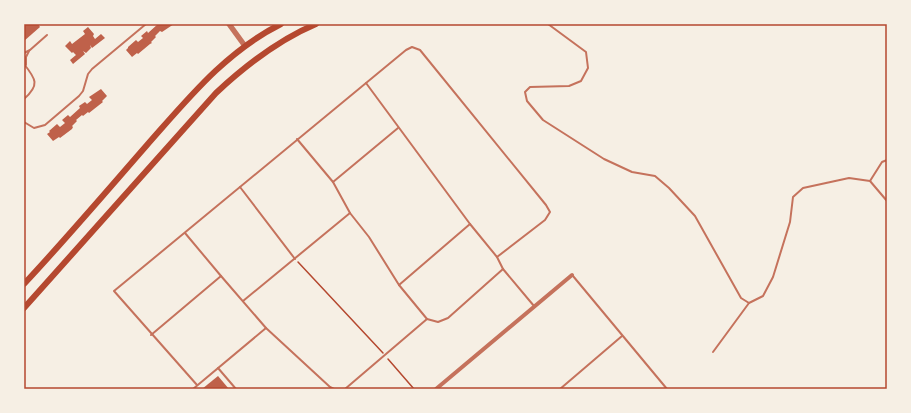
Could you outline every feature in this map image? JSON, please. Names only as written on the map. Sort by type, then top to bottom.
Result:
[{"type":"main road","points":[[24,284],[198,88],[244,46],[262,33],[281,24]]},
{"type":"main road","points":[[24,308],[216,93],[243,68],[273,47],[305,28],[316,24]]},
{"type":"street","points":[[229,24],[244,46]]},
{"type":"street","points":[[436,389],[572,275]]},
{"type":"lane","points":[[24,122],[34,128],[44,125],[81,94],[88,74],[92,69],[146,24]]},
{"type":"lane","points":[[548,24],[586,52],[588,68],[581,81],[569,86],[530,87],[525,92],[527,101],[543,120],[604,159],[632,172],[656,176],[695,216],[741,298],[749,303]]},
{"type":"lane","points":[[28,69],[26,55],[47,35]]},
{"type":"lane","points":[[197,385],[114,291],[406,50],[412,47],[420,50],[546,205],[550,212],[545,220],[497,257]]},
{"type":"lane","points":[[24,53],[30,50]]},
{"type":"lane","points":[[24,64],[34,76],[35,85],[32,92],[24,99]]},
{"type":"lane","points":[[366,83],[470,224],[497,257],[503,269],[534,306]]},
{"type":"lane","points":[[333,182],[399,128]]},
{"type":"lane","points":[[298,139],[333,182],[350,213],[369,237],[400,285],[427,319],[438,322],[448,318],[503,269]]},
{"type":"lane","points":[[870,181],[882,162],[887,160]]},
{"type":"lane","points":[[713,352],[749,303],[762,296],[773,277],[790,222],[793,197],[803,188],[849,178],[870,181],[887,201]]},
{"type":"lane","points":[[240,187],[295,259]]},
{"type":"lane","points":[[243,301],[350,213]]},
{"type":"lane","points":[[400,285],[470,224]]},
{"type":"lane","points":[[185,233],[266,328],[334,389]]},
{"type":"lane","points":[[572,275],[667,389]]},
{"type":"lane","points":[[152,335],[221,276]]},
{"type":"lane","points":[[345,389],[427,319]]},
{"type":"lane","points":[[193,389],[266,328]]},
{"type":"lane","points":[[560,389],[622,336]]},
{"type":"lane","points":[[218,368],[236,389]]},
{"type":"path","points":[[295,259],[414,389]]},
{"type":"building","points":[[24,24],[38,24],[40,27],[24,41]]},
{"type":"building","points":[[158,24],[174,24],[162,32],[160,31],[151,42],[152,43],[132,57],[126,50],[128,47],[136,40],[138,42],[143,38],[141,36],[147,31],[148,33]]},
{"type":"building","points":[[88,27],[94,34],[93,36],[95,39],[101,34],[105,38],[92,48],[90,45],[91,48],[86,53],[83,51],[85,54],[73,64],[70,60],[76,55],[65,46],[70,41],[72,44],[85,34],[83,31]]},
{"type":"building","points":[[101,89],[107,96],[102,101],[103,102],[89,113],[88,112],[83,116],[82,115],[76,120],[77,121],[72,126],[72,129],[60,138],[59,137],[53,141],[47,134],[50,132],[49,131],[57,124],[60,127],[65,123],[62,120],[68,115],[70,117],[80,108],[79,106],[85,102],[87,104],[92,100],[89,97]]},
{"type":"building","points":[[218,376],[229,389],[202,389]]}]
